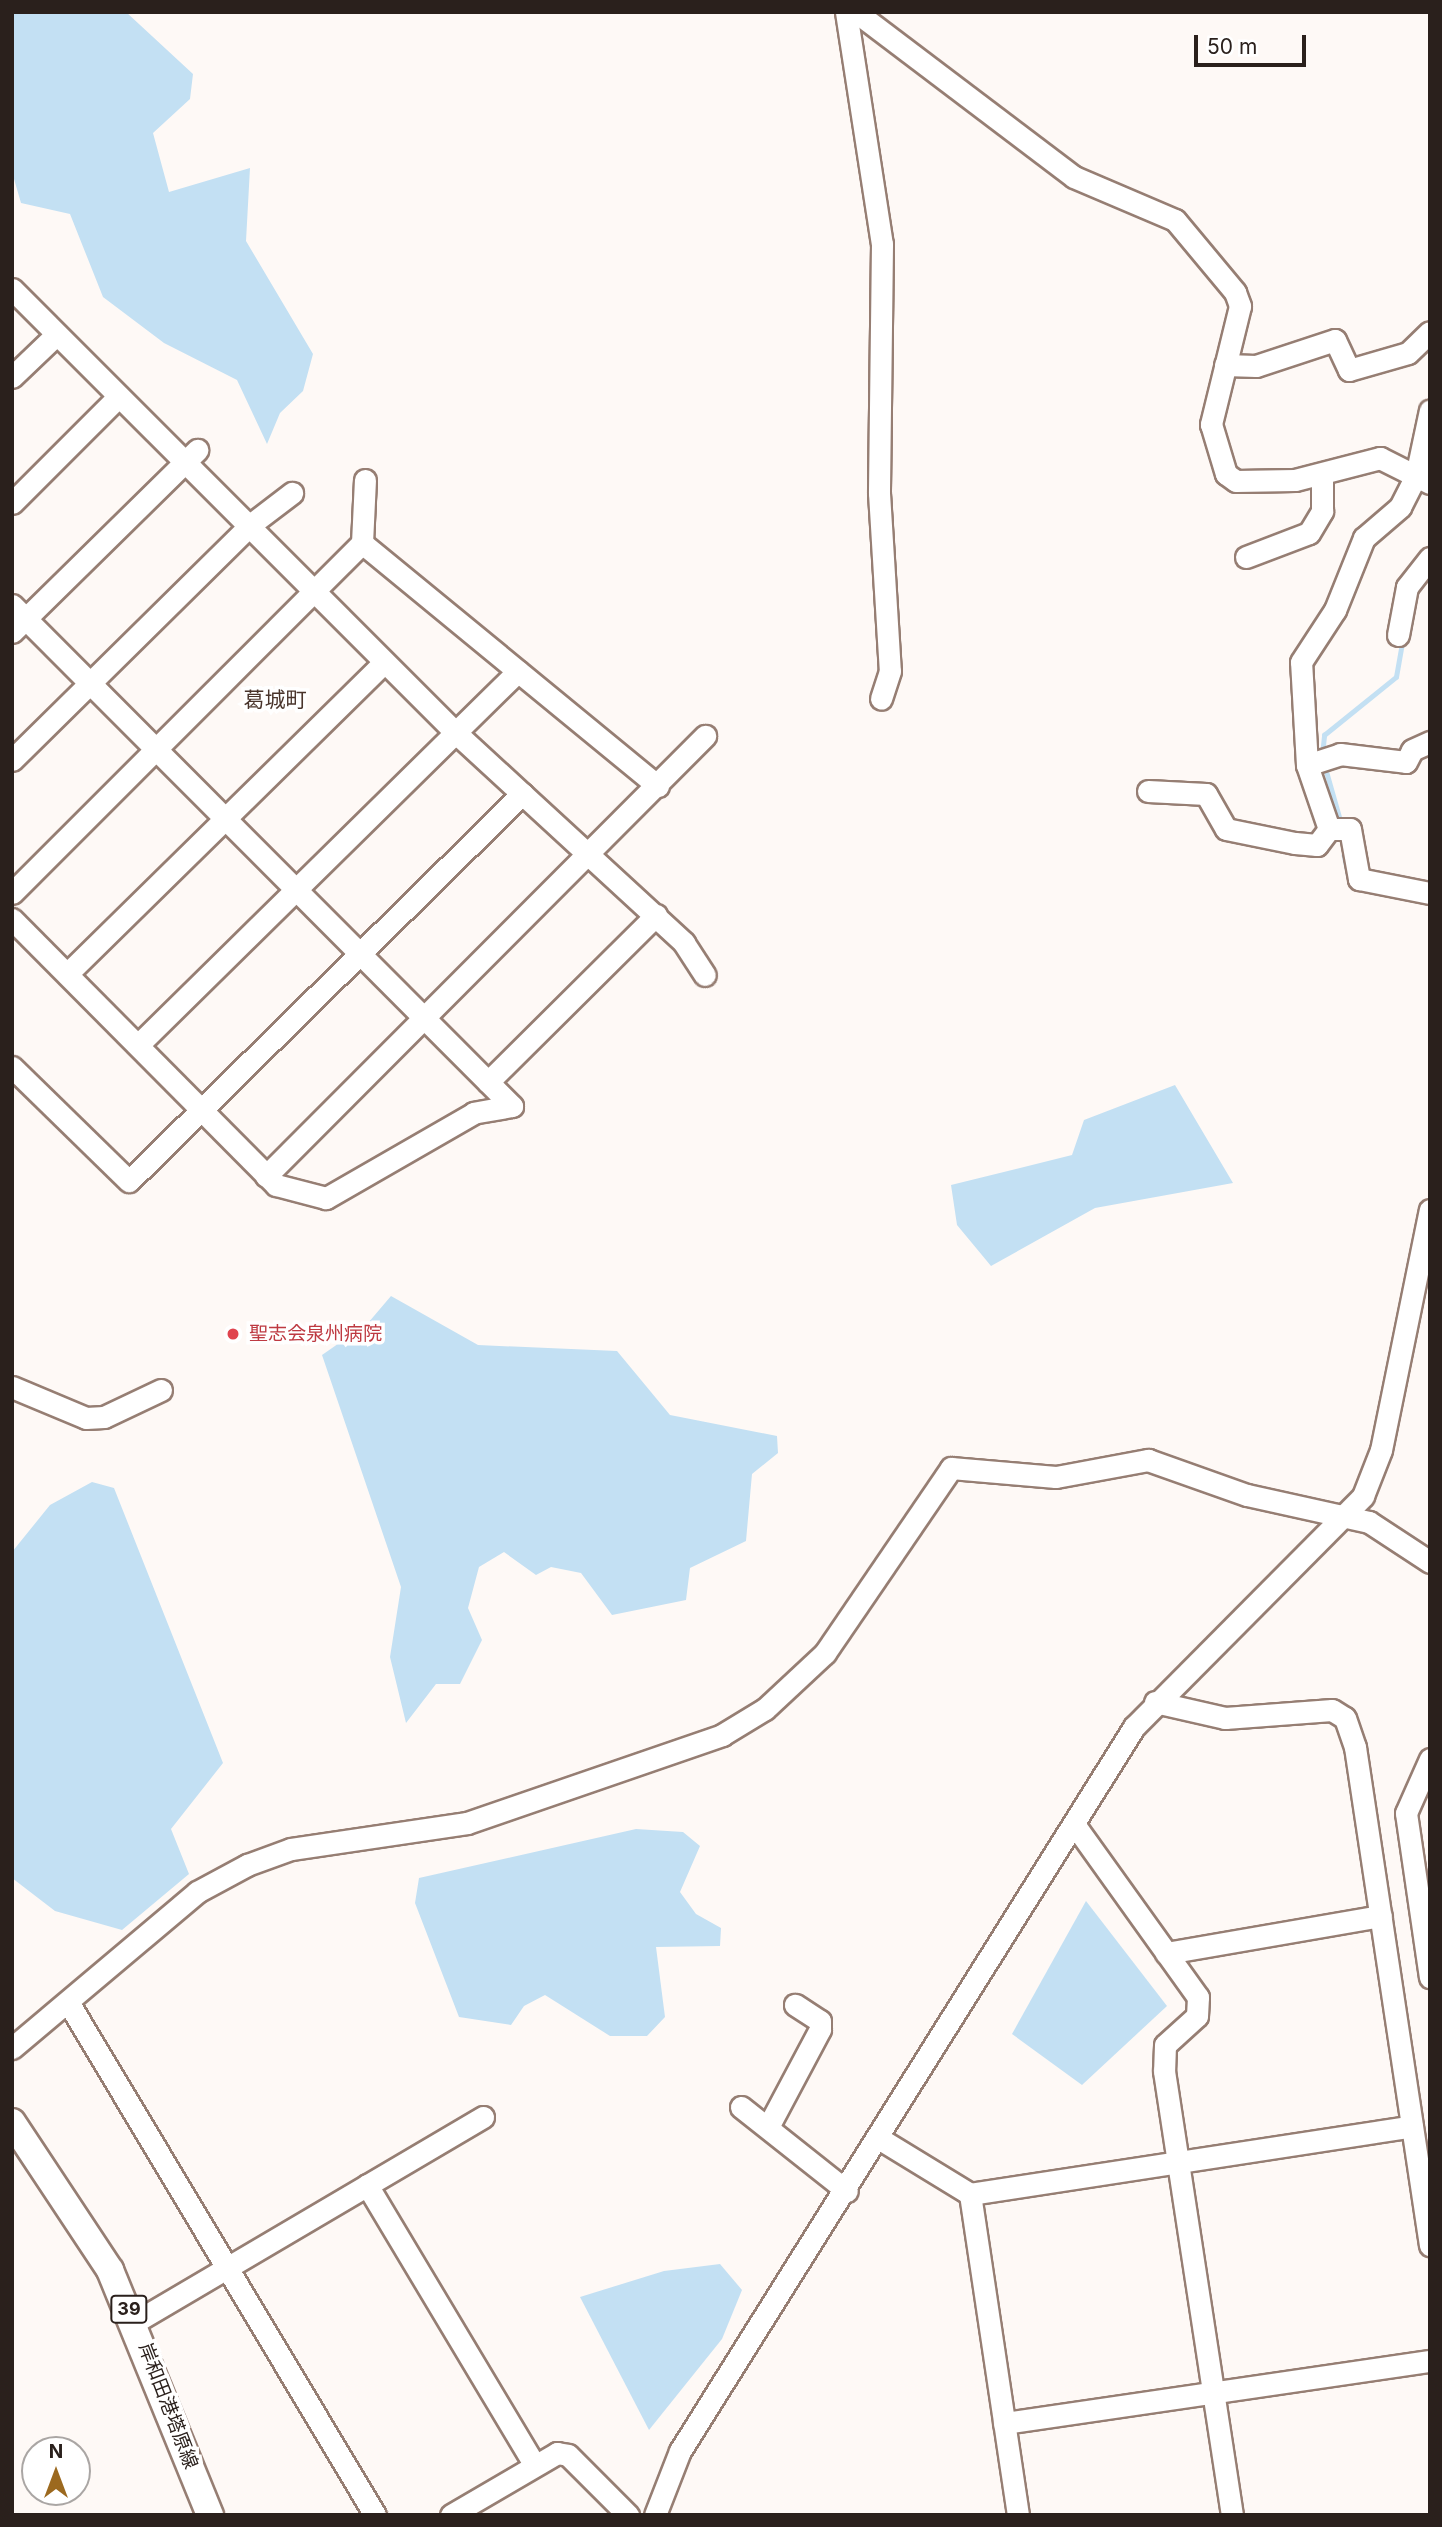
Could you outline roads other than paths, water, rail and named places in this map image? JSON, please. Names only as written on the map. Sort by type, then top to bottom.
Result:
[{"type":"main road","name":"岸和田港塔原線","points":[[12,2122],[96,2245],[135,2322],[210,2515]]},
{"type":"street","points":[[846,12],[882,244],[879,493],[890,671],[881,699]]},
{"type":"street","points":[[856,12],[1074,177],[1175,220],[1240,306],[1211,424],[1226,474],[1236,481],[1322,477],[1380,458],[1423,480]]},
{"type":"street","points":[[12,289],[119,396],[190,456],[250,525],[456,733],[656,915],[705,975]]},
{"type":"street","points":[[1224,365],[1256,366],[1335,340],[1349,370],[1408,353],[1430,333]]},
{"type":"street","points":[[12,377],[57,334]]},
{"type":"street","points":[[12,503],[119,396]]},
{"type":"street","points":[[1329,829],[1307,765],[1301,662],[1335,610],[1364,538],[1400,507],[1423,480],[1430,410]]},
{"type":"street","points":[[12,919],[266,1176],[326,1198],[474,1113],[512,1106],[90,684],[17,619],[190,456]]},
{"type":"street","points":[[1246,557],[1309,533],[1322,511],[1322,477]]},
{"type":"street","points":[[12,893],[362,543],[365,480]]},
{"type":"street","points":[[12,760],[250,525],[292,493]]},
{"type":"street","points":[[362,543],[658,786]]},
{"type":"street","points":[[1398,635],[1407,587],[1430,558]]},
{"type":"street","points":[[67,974],[384,662]]},
{"type":"street","points":[[138,1045],[518,671]]},
{"type":"street","points":[[266,1176],[705,736]]},
{"type":"street","points":[[1307,765],[1340,754],[1406,762],[1412,750],[1430,742]]},
{"type":"street","points":[[1148,791],[1206,794],[1226,829],[1238,832],[1317,845],[1329,829]]},
{"type":"street","points":[[12,1067],[129,1181],[522,794]]},
{"type":"street","points":[[1329,829],[1350,829],[1353,867],[1366,883],[1430,893]]},
{"type":"street","points":[[488,1082],[656,915]]},
{"type":"street","points":[[654,2515],[680,2451],[880,2139],[1074,1824],[1155,1702],[1346,1516],[1363,1496],[1381,1450],[1430,1210]]},
{"type":"street","points":[[12,1387],[86,1419],[104,1417],[161,1390]]},
{"type":"street","points":[[12,2048],[197,1892],[247,1865],[291,1849],[467,1823],[722,1735],[765,1709],[825,1653],[951,1468],[1056,1477],[1148,1460],[1247,1494],[1346,1516],[1397,1536],[1430,1562]]},
{"type":"street","points":[[1155,1702],[1225,1718],[1339,1713],[1355,1747],[1430,2245]]},
{"type":"street","points":[[1430,1759],[1406,1813],[1430,1977]]},
{"type":"street","points":[[1074,1824],[1198,1997],[1197,2017],[1163,2054],[1232,2515]]},
{"type":"street","points":[[1166,1952],[1381,1916]]},
{"type":"street","points":[[68,2002],[375,2515]]},
{"type":"street","points":[[768,2127],[820,2029],[820,2021],[795,2005]]},
{"type":"street","points":[[741,2107],[847,2191]]},
{"type":"street","points":[[135,2322],[483,2117]]},
{"type":"street","points":[[880,2139],[970,2194],[1177,2160],[1412,2126]]},
{"type":"street","points":[[367,2185],[534,2464]]},
{"type":"street","points":[[970,2194],[1018,2515]]},
{"type":"street","points":[[1004,2423],[1430,2361]]},
{"type":"street","points":[[451,2515],[534,2464],[557,2453],[568,2455],[628,2515]]},
{"type":"water","points":[[12,12],[126,12],[193,74],[190,99],[153,133],[169,192],[250,168],[246,241],[313,354],[303,391],[280,413],[267,444],[237,380],[164,343],[103,297],[70,214],[21,203],[12,172]]},
{"type":"water","points":[[1175,1085],[1233,1183],[1095,1208],[991,1266],[957,1225],[951,1185],[1072,1155],[1084,1120]]},
{"type":"water","points":[[391,1296],[478,1345],[617,1351],[670,1415],[777,1436],[778,1453],[752,1474],[746,1541],[690,1568],[686,1600],[612,1615],[581,1573],[551,1567],[536,1575],[504,1552],[479,1567],[468,1608],[482,1640],[460,1684],[436,1684],[406,1723],[390,1657],[401,1587],[322,1355],[368,1323]]},
{"type":"water","points":[[92,1482],[114,1488],[223,1763],[171,1829],[189,1874],[122,1930],[55,1911],[12,1878],[12,1552],[50,1505]]},
{"type":"water","points":[[636,1829],[683,1832],[700,1846],[680,1892],[696,1914],[721,1928],[720,1946],[656,1947],[665,2017],[647,2036],[610,2036],[545,1995],[524,2006],[511,2025],[459,2017],[415,1903],[419,1878]]},
{"type":"water","points":[[1086,1901],[1167,2006],[1082,2085],[1012,2034]]},
{"type":"water","points":[[720,2264],[742,2290],[722,2339],[649,2430],[580,2297],[664,2271]]},
{"type":"waterway","points":[[1322,755],[1324,735],[1396,677],[1403,639]]},
{"type":"waterway","points":[[1325,766],[1341,822]]},
{"type":"waterway","points":[[1344,855],[1350,880]]},
{"type":"place","name":"聖志会泉州病院","points":[[233,1334]]},
{"type":"district","name":"葛城町","points":[[275,700]]}]
